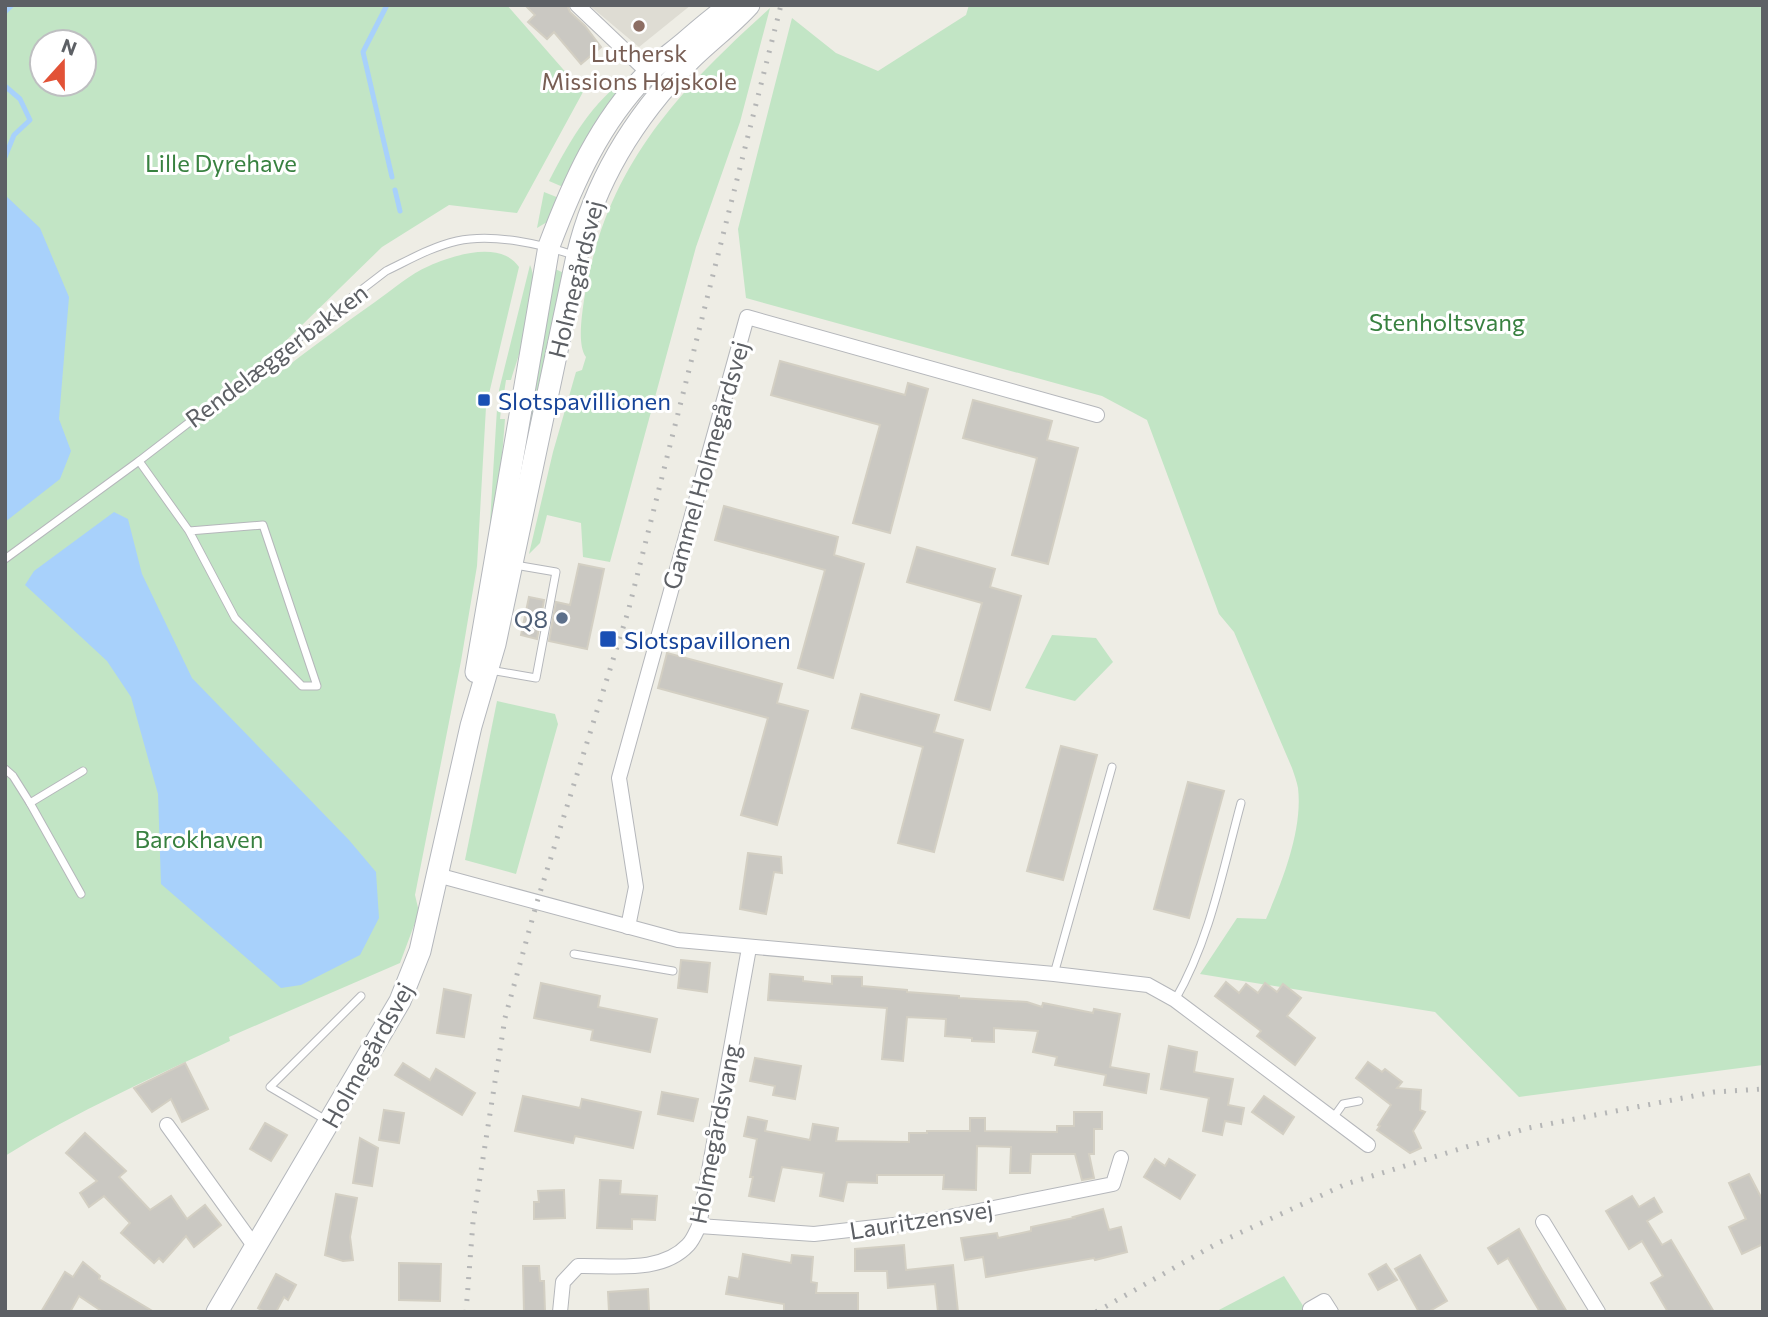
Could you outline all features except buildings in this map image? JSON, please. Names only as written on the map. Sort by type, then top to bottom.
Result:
[{"type":"street","points":[[577,5],[664,88]]},
{"type":"street","name":"Holmegårdsvej","points":[[217,1312],[400,1002],[420,951],[471,726],[502,563],[549,247],[580,168],[601,132],[649,72],[732,5]]},
{"type":"street","name":"Holmegårdsvej","points":[[502,563],[584,223],[609,165],[625,138],[664,88],[691,59],[750,5]]},
{"type":"street","name":"Gammel Holmegårdsvej","points":[[628,927],[636,887],[619,778],[747,317],[1097,415]]},
{"type":"street","points":[[437,876],[678,940],[1147,985],[1175,1000],[1368,1145]]},
{"type":"street","name":"Holmegårdsvang","points":[[560,1312],[563,1282],[578,1266],[651,1265],[675,1256],[690,1244],[699,1226],[749,948]]},
{"type":"street","points":[[167,1125],[255,1247]]},
{"type":"street","name":"Lauritzensvej","points":[[699,1226],[814,1234],[929,1221],[1113,1184],[1121,1158]]},
{"type":"street","points":[[1543,1222],[1598,1312]]},
{"type":"street","points":[[1310,1309],[1324,1301],[1331,1312]]},
{"type":"lane","name":"Rendelæggerbakken","points":[[5,559],[386,271],[428,250],[458,240],[486,239],[549,247],[577,256]]},
{"type":"lane","points":[[139,460],[189,531],[235,618],[302,686],[317,686],[263,525],[189,531]]},
{"type":"lane","points":[[482,668],[536,678],[555,572],[502,563]]},
{"type":"lane","points":[[1054,974],[1112,767]]},
{"type":"lane","points":[[5,769],[13,776],[30,803],[81,894]]},
{"type":"lane","points":[[30,803],[83,771]]},
{"type":"lane","points":[[1175,1000],[1191,973],[1204,935],[1241,803]]},
{"type":"lane","points":[[574,954],[673,971]]},
{"type":"lane","points":[[330,1122],[270,1087],[361,996]]},
{"type":"lane","points":[[1333,1118],[1343,1104],[1359,1101]]},
{"type":"shaded area","name":"Luthersk Missions Højskole","points":[[589,5],[691,5],[639,47]]},
{"type":"green space","points":[[5,5],[507,5],[583,92],[517,213],[449,205],[382,247],[259,367],[275,376],[408,278],[439,262],[463,254],[489,252],[511,259],[519,267],[488,398],[483,397],[481,406],[486,407],[477,566],[415,895],[419,912],[400,963],[229,1037],[230,1041],[88,1109],[5,1156]]},
{"type":"green space","name":"Stenholtsvang","points":[[969,5],[1763,5],[1763,1065],[1519,1097],[1435,1012],[1200,974],[1237,918],[1266,919],[1294,838],[1299,804],[1298,788],[1234,632],[1219,614],[1147,420],[1102,396],[746,298],[738,229],[792,18],[836,53],[878,71],[966,15]]},
{"type":"green space","points":[[770,8],[740,122],[696,247],[610,562],[583,557],[581,523],[547,515],[540,543],[529,554],[553,452],[576,372],[582,370],[586,357],[581,338],[584,300],[594,253],[609,211],[627,172],[675,103],[704,71]]},
{"type":"green space","points":[[630,75],[563,187],[549,181],[583,123],[604,97]]},
{"type":"green space","points":[[544,192],[559,198],[547,222],[537,228]]},
{"type":"green space","points":[[530,265],[533,290],[528,322],[511,380],[506,380],[503,400],[499,400],[499,390]]},
{"type":"green space","points":[[555,269],[564,273],[530,432],[526,433]]},
{"type":"green space","points":[[497,409],[501,409],[500,419],[505,419],[493,523],[490,523]]},
{"type":"green space","points":[[1052,635],[1096,638],[1113,662],[1075,701],[1025,688]]},
{"type":"green space","points":[[497,701],[555,714],[558,724],[516,874],[465,860]]},
{"type":"green space","points":[[1284,1276],[1307,1312],[1215,1312]]},
{"type":"water","points":[[5,195],[40,228],[69,297],[59,419],[71,451],[60,479],[5,522]]},
{"type":"water","points":[[114,512],[128,519],[142,574],[192,678],[349,840],[376,872],[379,918],[360,955],[301,985],[281,988],[161,884],[158,794],[131,697],[107,661],[25,585],[34,571]]},
{"type":"waterway","points":[[5,12],[12,5]]},
{"type":"waterway","points":[[387,5],[363,52],[392,177]]},
{"type":"waterway","points":[[5,86],[20,99],[30,120],[14,135],[5,157]]},
{"type":"waterway","points":[[395,190],[400,211]]},
{"type":"railway","points":[[466,1312],[473,1222],[505,1018],[537,902],[628,612],[781,5]]},
{"type":"railway","points":[[1096,1312],[1218,1243],[1346,1184],[1528,1128],[1714,1092],[1763,1089]]},
{"type":"place","name":"Luthersk Missions Højskole","points":[[639,26]]},
{"type":"place","name":"Slotspavillionen","points":[[484,400]]},
{"type":"place","name":"Q8","points":[[562,618]]},
{"type":"place","name":"Slotspavillonen","points":[[608,639]]},
{"type":"park label","name":"Lille Dyrehave","points":[[221,162]]},
{"type":"park label","name":"Barokhaven","points":[[199,838]]}]
